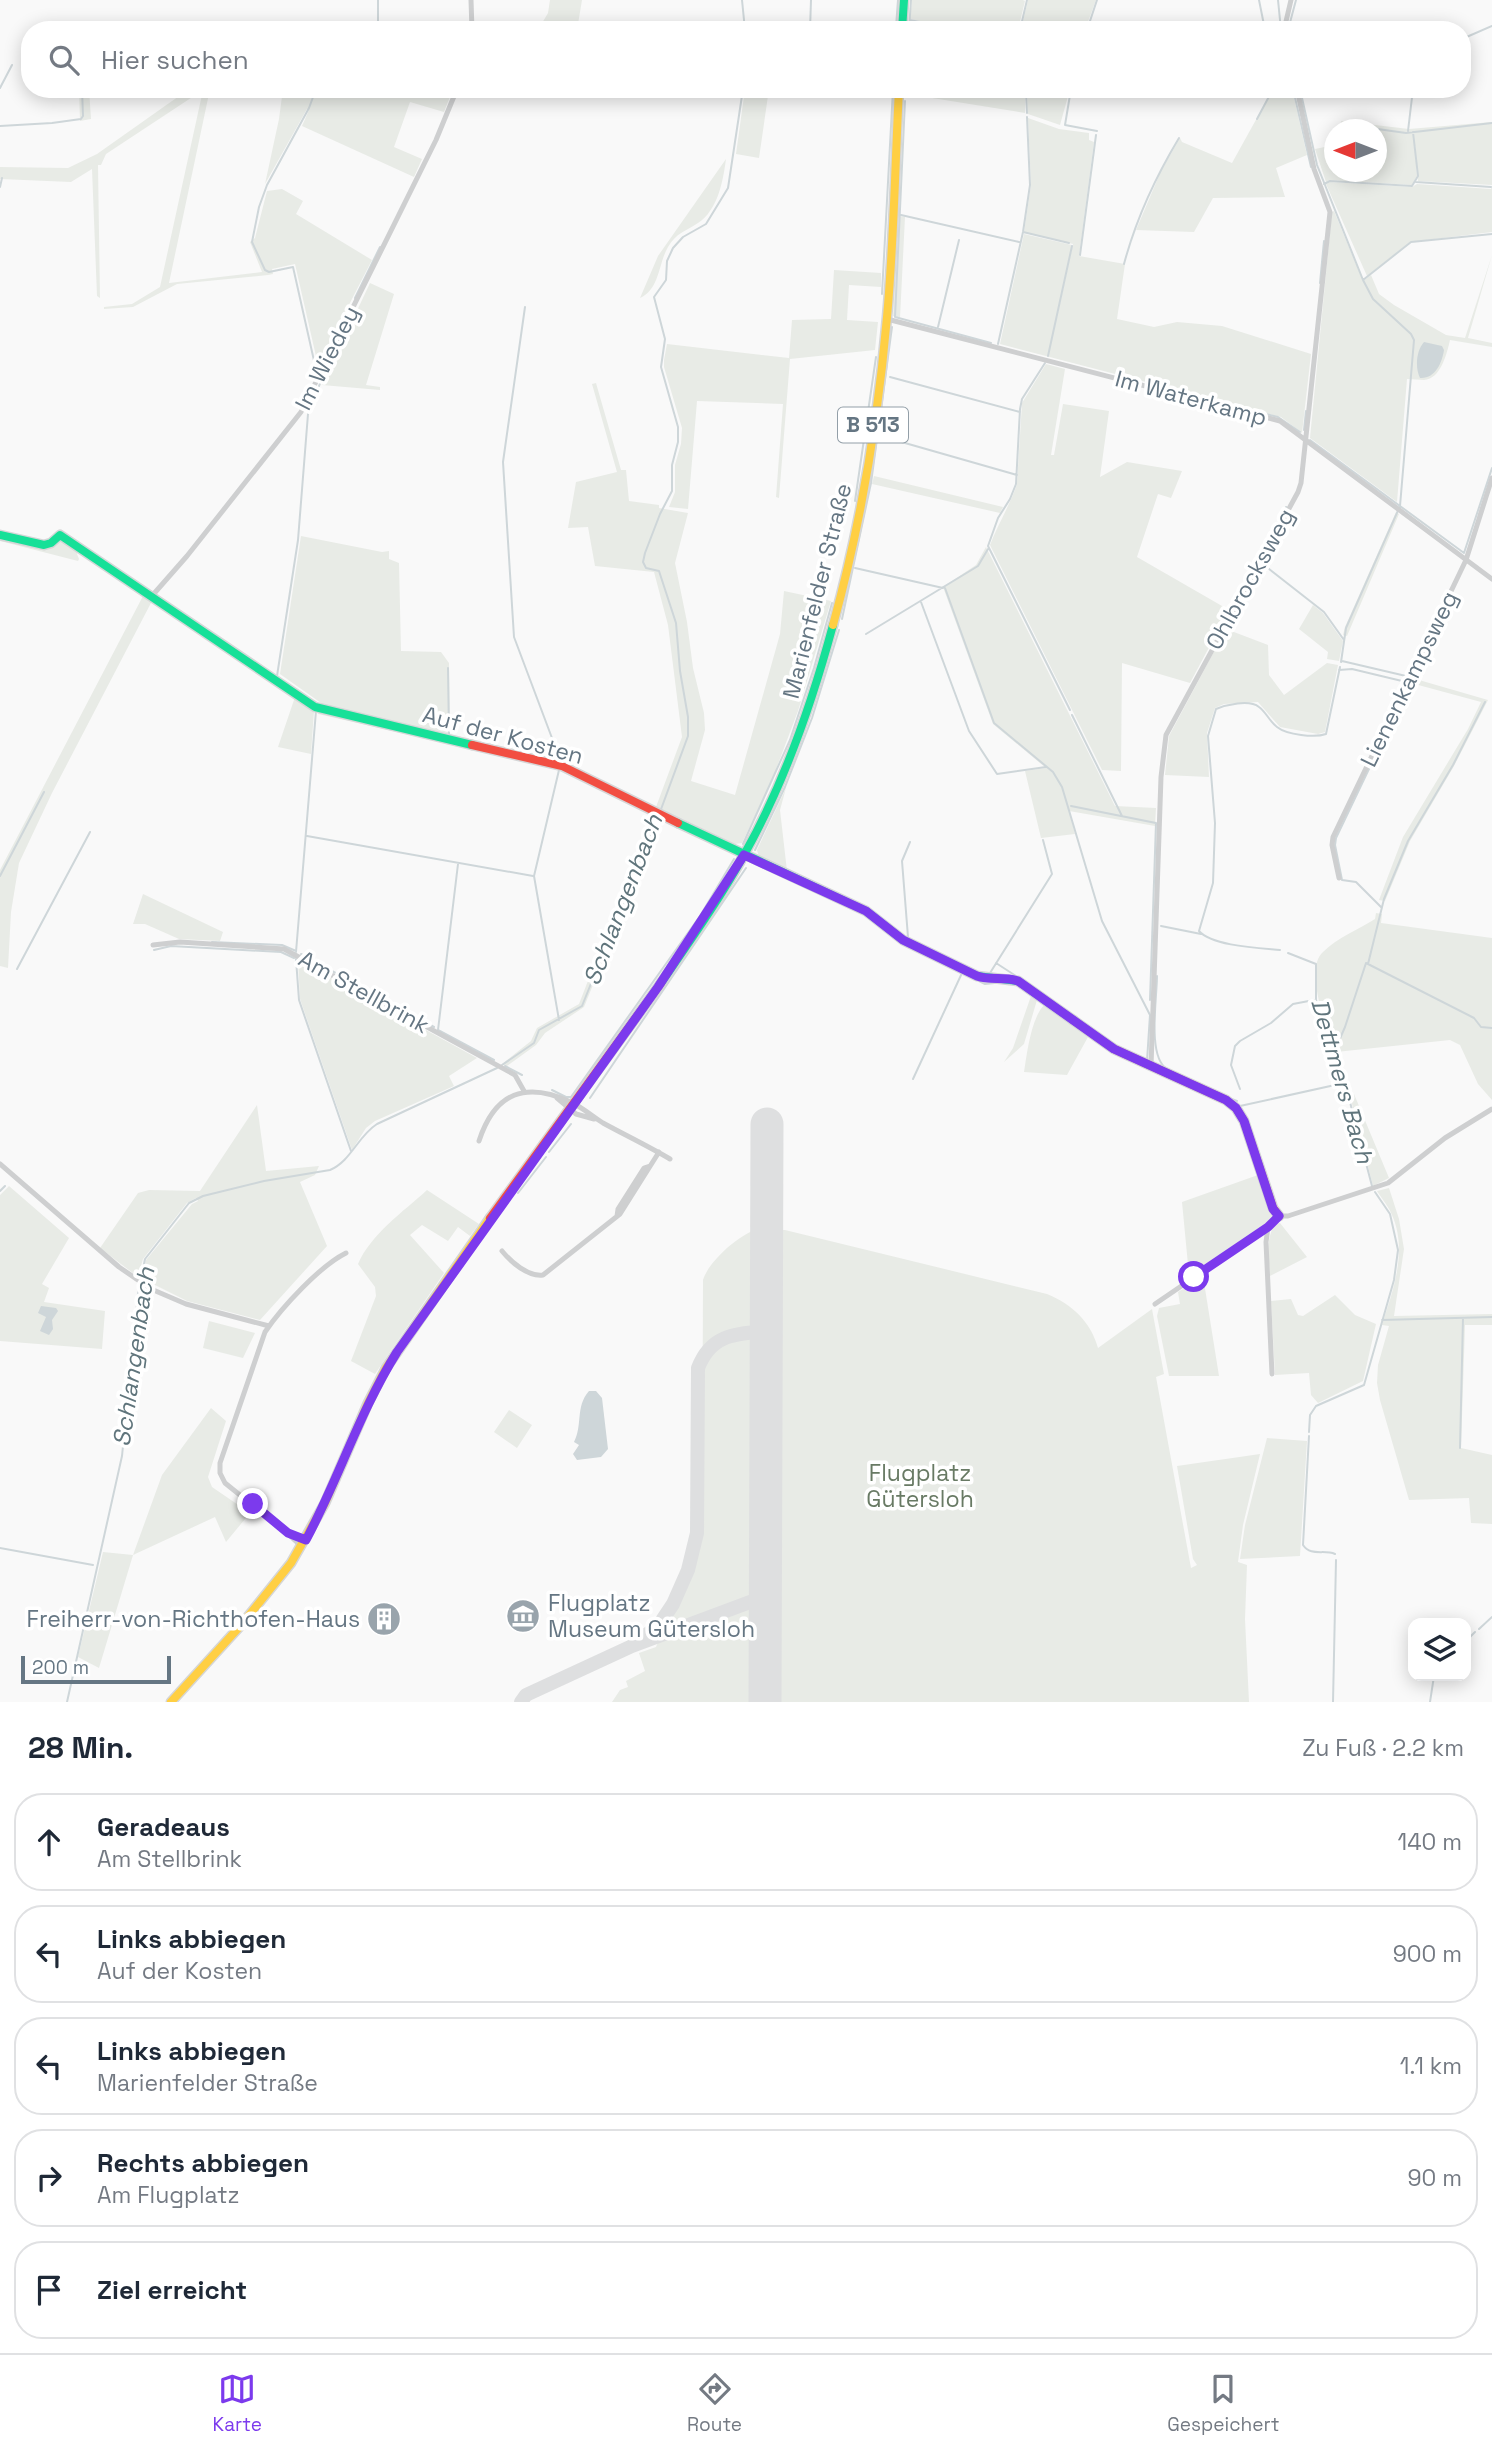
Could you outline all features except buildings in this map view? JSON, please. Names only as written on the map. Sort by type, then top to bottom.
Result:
[{"type":"main road","points":[[903,21],[904,0]]},
{"type":"main road","name":"Marienfelder Straße","points":[[304,1543],[328,1498],[368,1404],[391,1361],[704,919],[744,855],[779,783],[806,714],[834,621],[862,495],[887,319],[899,98]]},
{"type":"main road","name":"Auf der Kosten","points":[[0,535],[44,545],[60,535],[314,707],[562,766],[866,911],[903,940],[977,976],[1018,981],[1114,1049],[1226,1100],[1236,1108],[1244,1121],[1273,1209],[1279,1216]]},
{"type":"main road","name":"B 513","points":[[171,1702],[255,1608],[304,1543]]},
{"type":"street","points":[[471,0],[472,21]]},
{"type":"street","points":[[1286,21],[1291,0]]},
{"type":"street","name":"Im Wiedey","points":[[151,597],[187,556],[301,412],[436,140],[453,98]]},
{"type":"street","name":"Ohlbrocksweg","points":[[1151,1066],[1161,776],[1166,734],[1298,492],[1306,440],[1330,212],[1314,169],[1299,98]]},
{"type":"street","name":"Im Waterkamp","points":[[887,319],[1280,421],[1492,579]]},
{"type":"street","name":"Lienenkampsweg","points":[[1339,878],[1332,845],[1333,837],[1466,560],[1492,478]]},
{"type":"street","name":"Am Stellbrink","points":[[153,945],[180,943],[284,950],[515,1075],[524,1091]]},
{"type":"street","points":[[479,1141],[483,1127],[500,1104],[524,1091],[539,1090],[555,1096],[670,1159]]},
{"type":"street","points":[[1155,1304],[1268,1227],[1279,1216],[1288,1216],[1388,1183],[1445,1138],[1492,1109]]},
{"type":"street","points":[[502,1251],[511,1262],[538,1276],[543,1275],[617,1216],[659,1152]]},
{"type":"street","points":[[0,1164],[136,1279],[186,1304],[269,1326]]},
{"type":"street","points":[[1268,1227],[1266,1242],[1272,1374]]},
{"type":"street","points":[[304,1543],[225,1483],[220,1473],[220,1463],[261,1341],[269,1326],[329,1262],[346,1253]]},
{"type":"green space","points":[[550,0],[582,0],[578,21],[543,21]]},
{"type":"green space","points":[[912,0],[1025,1],[1020,21],[910,19]]},
{"type":"green space","points":[[1028,0],[1096,0],[1088,21],[1023,21]]},
{"type":"green space","points":[[79,98],[90,98],[91,119],[80,121]]},
{"type":"green space","points":[[176,98],[191,98],[106,154],[101,165],[98,165],[100,298],[97,296],[92,169],[71,182],[0,179],[0,167],[68,168],[97,154]]},
{"type":"green space","points":[[201,98],[208,98],[169,283],[262,272],[250,242],[255,238],[267,191],[282,189],[303,201],[296,214],[372,260],[318,365],[295,264],[272,269],[273,274],[268,275],[177,284],[133,307],[104,309],[132,304],[160,287]]},
{"type":"green space","points":[[282,98],[449,98],[444,112],[410,102],[394,147],[422,159],[414,177],[302,126],[309,110],[307,109],[265,184]]},
{"type":"green space","points":[[744,98],[768,98],[759,158],[736,154]]},
{"type":"green space","points":[[932,98],[1025,98],[1025,113]]},
{"type":"green space","points":[[1027,98],[1068,98],[1060,125],[1028,114]]},
{"type":"green space","points":[[1268,98],[1294,98],[1307,155],[1276,168],[1285,197],[1213,198],[1194,232],[1136,230],[1161,171],[1180,138],[1182,142],[1232,163]]},
{"type":"green space","points":[[1028,118],[1059,129],[1089,133],[1089,140],[1094,142],[1079,256],[1125,264],[1117,319],[1154,327],[1177,322],[1222,326],[1311,354],[1302,433],[1281,417],[1000,344],[1024,234],[1072,245],[1054,331],[1073,244],[1024,232],[1031,185]]},
{"type":"green space","points":[[1492,122],[1492,185],[1418,181],[1414,133],[1417,176],[1412,185],[1363,182],[1387,182],[1387,126],[1409,129]]},
{"type":"green space","points":[[1324,147],[1324,176],[1315,149]]},
{"type":"green space","points":[[726,159],[715,203],[705,217],[671,242],[655,282],[647,294],[640,298],[658,256]]},
{"type":"green space","points":[[1330,182],[1412,187],[1417,184],[1491,189],[1492,186],[1492,232],[1410,242],[1367,276],[1326,184]]},
{"type":"green space","points":[[1334,211],[1363,281],[1371,275],[1379,294],[1446,335],[1465,338],[1492,255],[1468,338],[1492,343],[1492,347],[1450,340],[1442,364],[1435,375],[1424,380],[1407,379],[1397,502],[1310,438]]},
{"type":"green space","points":[[899,216],[905,217],[900,318],[893,316]]},
{"type":"green space","points":[[834,270],[881,273],[881,287],[849,285],[847,320],[878,322],[875,350],[790,359],[779,498],[776,497],[783,404],[697,401],[688,509],[669,507],[675,492],[675,465],[682,428],[664,367],[667,344],[789,358],[792,320],[831,319]]},
{"type":"green space","points":[[370,283],[394,294],[366,385],[380,387],[380,390],[322,385]]},
{"type":"green space","points":[[1046,364],[1065,369],[1051,455],[1054,455],[1063,404],[1109,411],[1100,477],[1127,462],[1182,471],[1171,498],[1158,494],[1137,557],[1229,610],[1190,683],[1122,663],[1121,771],[1102,770],[990,545],[1017,484],[1022,403]]},
{"type":"green space","points":[[596,383],[621,470],[626,470],[629,501],[688,513],[675,563],[705,730],[691,781],[735,795],[780,634],[784,591],[831,601],[798,711],[772,780],[742,843],[735,844],[656,807],[682,737],[668,625],[654,572],[595,566],[588,527],[568,528],[576,482],[617,472],[592,384]]},
{"type":"green space","points":[[874,476],[1003,507],[1000,513],[872,484]]},
{"type":"green space","points":[[1396,512],[1399,514],[1347,636],[1343,635],[1345,627]]},
{"type":"green space","points":[[0,536],[45,547],[58,538],[79,549],[79,559],[78,561],[0,541]]},
{"type":"green space","points":[[301,536],[382,552],[389,551],[389,559],[399,563],[401,651],[441,652],[449,663],[450,734],[558,759],[559,769],[318,714],[321,703],[280,674]]},
{"type":"green space","points":[[986,547],[1115,806],[1156,808],[1155,826],[1069,811],[1075,834],[1041,838],[1025,771],[1046,768],[993,724],[943,587],[976,565]]},
{"type":"green space","points":[[143,596],[152,601],[52,793],[19,863],[11,912],[8,968],[0,966],[0,870]]},
{"type":"green space","points":[[1313,605],[1323,613],[1343,641],[1339,661],[1327,659],[1328,652],[1299,629]]},
{"type":"green space","points":[[1226,629],[1268,645],[1269,675],[1284,695],[1327,663],[1338,665],[1325,732],[1318,734],[1280,727],[1258,702],[1224,704],[1215,708],[1207,733],[1209,777],[1165,775],[1169,736]]},
{"type":"green space","points":[[1412,678],[1488,700],[1454,766],[1410,841],[1385,901],[1379,900],[1403,837],[1468,729],[1481,702],[1411,683]]},
{"type":"green space","points":[[295,697],[314,711],[311,754],[278,747]]},
{"type":"green space","points":[[786,788],[780,810],[787,871],[759,857],[757,850]]},
{"type":"green space","points":[[652,816],[660,820],[584,1007],[545,1033],[536,1045],[507,1066],[502,1064],[531,1041],[537,1028],[579,1004]]},
{"type":"green space","points":[[143,894],[223,932],[220,941],[179,939],[145,924],[133,924]]},
{"type":"green space","points":[[1376,913],[1382,914],[1381,923],[1492,938],[1492,1100],[1478,1084],[1460,1045],[1450,1040],[1336,1052],[1319,1001],[1315,972],[1317,961],[1335,942],[1375,919]]},
{"type":"green space","points":[[298,960],[477,1058],[449,1076],[454,1086],[375,1121],[366,1128],[352,1150],[300,999]]},
{"type":"green space","points":[[1031,996],[1037,1000],[1024,1044],[1004,1062],[1013,1048]]},
{"type":"green space","points":[[1044,1005],[1088,1037],[1067,1075],[1024,1072],[1033,1027]]},
{"type":"green space","points":[[1354,1094],[1389,1178],[1373,1186],[1350,1096]]},
{"type":"green space","points":[[257,1105],[266,1171],[319,1166],[315,1175],[300,1182],[327,1246],[260,1320],[187,1301],[141,1278],[146,1260],[192,1204],[198,1201],[196,1198],[187,1203],[143,1259],[138,1277],[100,1248],[138,1193],[149,1190],[200,1191]]},
{"type":"green space","points":[[1258,1175],[1274,1218],[1189,1275],[1182,1202]]},
{"type":"green space","points":[[9,1186],[69,1238],[42,1284],[49,1288],[44,1302],[105,1311],[102,1349],[0,1341],[0,1195]]},
{"type":"green space","points":[[1389,1188],[1399,1219],[1404,1249],[1394,1316],[1492,1314],[1492,1325],[1465,1325],[1461,1448],[1492,1455],[1492,1524],[1471,1523],[1469,1498],[1409,1500],[1377,1383],[1378,1365],[1389,1326],[1382,1325],[1399,1256],[1397,1229],[1391,1212],[1377,1191]]},
{"type":"green space","points":[[427,1190],[479,1224],[470,1236],[458,1227],[448,1241],[422,1225],[410,1235],[444,1273],[375,1374],[351,1361],[376,1296],[375,1287],[358,1264],[379,1233]]},
{"type":"green space","points":[[1280,1223],[1307,1257],[1270,1276],[1270,1236],[1275,1224]]},
{"type":"green space","name":"Flugplatz Gütersloh","points":[[760,1229],[785,1230],[1047,1294],[1065,1303],[1079,1315],[1091,1330],[1098,1348],[1152,1309],[1164,1374],[1156,1377],[1191,1568],[1197,1565],[1193,1559],[1177,1466],[1260,1454],[1243,1525],[1238,1562],[1247,1565],[1245,1619],[1249,1702],[612,1702],[620,1690],[628,1687],[626,1681],[645,1671],[639,1653],[656,1647],[665,1625],[686,1590],[702,1534],[703,1280],[711,1265],[727,1248],[744,1235]]},
{"type":"green space","points":[[1203,1276],[1219,1376],[1169,1376],[1157,1316],[1159,1308],[1180,1304],[1178,1292]]},
{"type":"green space","points":[[1335,1295],[1355,1315],[1376,1324],[1363,1381],[1318,1403],[1311,1395],[1309,1373],[1275,1375],[1271,1301],[1291,1299],[1298,1315],[1303,1316]]},
{"type":"green space","points":[[209,1321],[255,1333],[243,1358],[203,1348]]},
{"type":"green space","points":[[211,1408],[226,1421],[208,1477],[212,1487],[250,1513],[226,1542],[215,1517],[133,1555],[162,1475]]},
{"type":"green space","points":[[509,1410],[532,1425],[517,1448],[494,1432]]},
{"type":"green space","points":[[1267,1438],[1307,1441],[1300,1556],[1240,1559],[1245,1525]]},
{"type":"green space","points":[[103,1552],[133,1555],[99,1668],[78,1657]]},
{"type":"shaded area","points":[[1424,342],[1442,346],[1444,350],[1442,360],[1434,373],[1420,378],[1417,360]]},
{"type":"shaded area","points":[[41,1306],[56,1308],[58,1311],[52,1320],[53,1329],[49,1335],[40,1331],[46,1317],[38,1313]]},
{"type":"shaded area","points":[[589,1391],[596,1391],[602,1398],[608,1449],[601,1457],[577,1460],[573,1454],[579,1445],[574,1442],[582,1403]]},
{"type":"waterway","points":[[378,0],[378,21]]},
{"type":"waterway","name":"Schlangenbach","points":[[742,0],[744,21]]},
{"type":"waterway","points":[[810,21],[811,0]]},
{"type":"waterway","points":[[896,21],[898,0]]},
{"type":"waterway","points":[[910,21],[911,0]]},
{"type":"waterway","points":[[1022,21],[1027,0]]},
{"type":"waterway","points":[[1090,21],[1097,0]]},
{"type":"waterway","points":[[1259,0],[1263,21]]},
{"type":"waterway","name":"Dettmers Bach","points":[[1278,0],[1280,21]]},
{"type":"waterway","points":[[1290,21],[1296,0]]},
{"type":"waterway","points":[[910,20],[915,21]]},
{"type":"waterway","points":[[1471,35],[1492,26]]},
{"type":"waterway","points":[[0,88],[12,65]]},
{"type":"waterway","points":[[0,126],[81,119],[82,98]]},
{"type":"waterway","points":[[313,98],[267,185],[259,207],[252,242],[265,270],[269,272],[293,267],[317,374]]},
{"type":"waterway","name":"Schlangenbach","points":[[660,812],[688,736],[688,717],[680,671],[676,623],[659,571],[646,568],[643,562],[660,514],[672,491],[672,465],[678,442],[678,427],[661,367],[665,339],[654,297],[666,280],[667,261],[673,248],[683,237],[706,224],[728,188],[742,98]]},
{"type":"waterway","points":[[882,294],[893,98]]},
{"type":"waterway","points":[[1026,98],[1027,113]]},
{"type":"waterway","points":[[1070,98],[1065,125],[1097,131]]},
{"type":"waterway","points":[[1257,119],[1268,98]]},
{"type":"waterway","name":"Dettmers Bach","points":[[1295,98],[1311,167]]},
{"type":"waterway","name":"Dettmers Bach","points":[[1302,98],[1317,165],[1363,280],[1373,299],[1411,334],[1414,340],[1400,506],[1346,628],[1341,662]]},
{"type":"waterway","points":[[1408,131],[1412,98]]},
{"type":"waterway","points":[[905,101],[895,317],[991,343]]},
{"type":"waterway","points":[[998,344],[1023,232],[1030,185],[1027,117]]},
{"type":"waterway","points":[[1387,130],[1406,133],[1492,123]]},
{"type":"waterway","points":[[1324,184],[1330,181],[1412,186],[1418,176],[1413,132]]},
{"type":"waterway","points":[[1080,255],[1096,135]]},
{"type":"waterway","points":[[1124,264],[1147,199],[1179,138]]},
{"type":"waterway","points":[[0,187],[2,178]]},
{"type":"waterway","points":[[1416,182],[1491,187]]},
{"type":"waterway","points":[[901,215],[1019,242]]},
{"type":"waterway","points":[[1023,232],[1069,243]]},
{"type":"waterway","points":[[1363,280],[1411,242],[1492,234]]},
{"type":"waterway","points":[[938,327],[959,240]]},
{"type":"waterway","points":[[1320,283],[1324,241]]},
{"type":"waterway","points":[[1048,356],[1072,246]]},
{"type":"waterway","points":[[355,298],[380,247]]},
{"type":"waterway","points":[[525,307],[503,462],[514,637],[561,762]]},
{"type":"waterway","points":[[842,619],[871,483],[892,327]]},
{"type":"waterway","points":[[855,501],[876,357]]},
{"type":"waterway","points":[[1045,363],[1022,399],[1016,484],[998,518],[988,546],[1070,710]]},
{"type":"waterway","points":[[890,377],[1020,412]]},
{"type":"waterway","points":[[277,676],[298,540],[308,414],[321,381]]},
{"type":"waterway","points":[[1215,401],[1278,417],[1300,432]]},
{"type":"waterway","points":[[1304,430],[1306,411]]},
{"type":"waterway","points":[[884,437],[1017,475]]},
{"type":"waterway","points":[[1310,440],[1464,553],[1492,468]]},
{"type":"waterway","points":[[1244,584],[1286,507]]},
{"type":"waterway","points":[[866,634],[978,566],[988,549]]},
{"type":"waterway","points":[[1264,565],[1324,612],[1344,640]]},
{"type":"waterway","points":[[1230,624],[1262,566]]},
{"type":"waterway","points":[[855,568],[943,588]]},
{"type":"waterway","points":[[945,588],[994,723],[1053,772],[1062,787],[1102,921],[1150,1015],[1147,1061]]},
{"type":"waterway","points":[[921,602],[969,731],[997,774],[1046,767]]},
{"type":"waterway","points":[[743,844],[790,740],[832,603]]},
{"type":"waterway","points":[[755,850],[785,787],[812,718],[839,630]]},
{"type":"waterway","points":[[1342,661],[1406,676]]},
{"type":"waterway","name":"Dettmers Bach","points":[[1280,950],[1225,943],[1199,931],[1213,883],[1215,823],[1208,736],[1216,709],[1244,703],[1259,707],[1275,725],[1287,732],[1308,736],[1326,734],[1340,667]]},
{"type":"waterway","points":[[448,668],[449,735]]},
{"type":"waterway","points":[[1339,670],[1352,669],[1402,681]]},
{"type":"waterway","points":[[1368,964],[1384,899],[1408,841],[1453,765],[1485,702]]},
{"type":"waterway","points":[[296,952],[316,711]]},
{"type":"waterway","points":[[1072,715],[1122,816]]},
{"type":"waterway","points":[[1381,907],[1356,882],[1342,880],[1335,845],[1390,725]]},
{"type":"waterway","points":[[559,770],[534,876],[559,1020]]},
{"type":"waterway","points":[[0,876],[44,792]]},
{"type":"waterway","points":[[1071,806],[1156,823],[1150,1000]]},
{"type":"waterway","name":"Schlangenbach","points":[[502,1065],[534,1043],[539,1030],[582,1006],[658,817]]},
{"type":"waterway","points":[[17,969],[90,832]]},
{"type":"waterway","points":[[307,836],[533,876]]},
{"type":"waterway","points":[[990,973],[1052,874],[1043,840]]},
{"type":"waterway","points":[[908,937],[902,861],[910,842]]},
{"type":"waterway","points":[[552,1090],[571,1097],[700,916],[734,859]]},
{"type":"waterway","points":[[458,864],[438,1030],[494,1060]]},
{"type":"waterway","points":[[590,1098],[746,868]]},
{"type":"waterway","points":[[1161,926],[1201,934]]},
{"type":"waterway","points":[[212,942],[282,945],[296,951]]},
{"type":"waterway","points":[[154,950],[171,946],[281,952],[294,958]]},
{"type":"waterway","name":"Dettmers Bach","points":[[1288,953],[1316,964],[1316,1000],[1341,1068],[1372,1186]]},
{"type":"waterway","points":[[301,954],[434,1027]]},
{"type":"waterway","points":[[296,959],[299,1000],[351,1151]]},
{"type":"waterway","points":[[996,963],[1016,976]]},
{"type":"waterway","points":[[1335,1050],[1366,963],[1474,1018],[1481,1027],[1492,1028]]},
{"type":"waterway","points":[[913,1079],[962,973]]},
{"type":"waterway","points":[[1157,976],[1155,1040],[1161,1062],[1167,1069]]},
{"type":"waterway","points":[[979,981],[985,984],[1004,982]]},
{"type":"waterway","points":[[1240,1089],[1231,1065],[1235,1046],[1271,1023],[1293,1004],[1314,1000]]},
{"type":"waterway","points":[[505,1066],[522,1075]]},
{"type":"waterway","name":"Schlangenbach","points":[[67,1702],[122,1456],[138,1294],[145,1259],[189,1203],[203,1196],[264,1181],[330,1170],[344,1161],[377,1124],[497,1068]]},
{"type":"waterway","points":[[1240,1106],[1344,1083]]},
{"type":"waterway","points":[[1229,1098],[1237,1101]]},
{"type":"waterway","points":[[549,1152],[571,1124]]},
{"type":"waterway","points":[[518,1193],[546,1157]]},
{"type":"waterway","points":[[0,1191],[5,1186]]},
{"type":"waterway","name":"Dettmers Bach","points":[[1309,1432],[1310,1415],[1316,1406],[1364,1385],[1394,1280],[1398,1250],[1390,1214],[1375,1192]]},
{"type":"waterway","points":[[1382,1320],[1492,1317]]},
{"type":"waterway","points":[[1460,1448],[1463,1318]]},
{"type":"waterway","name":"Dettmers Bach","points":[[1309,1436],[1303,1545],[1310,1551],[1335,1554]]},
{"type":"waterway","points":[[0,1548],[93,1565]]},
{"type":"waterway","name":"Dettmers Bach","points":[[1333,1702],[1336,1560]]},
{"type":"waterway","points":[[1479,1629],[1492,1617]]},
{"type":"waterway","points":[[1471,1636],[1475,1632]]},
{"type":"waterway","points":[[1430,1702],[1433,1681]]},
{"type":"taxiway","points":[[632,1646],[659,1625],[673,1604],[688,1570],[697,1533],[698,1368],[703,1357],[717,1342],[735,1335],[767,1331]]},
{"type":"taxiway","points":[[521,1702],[526,1695],[632,1646],[766,1596]]},
{"type":"runway","points":[[765,1702],[767,1124]]},
{"type":"traffic: fast","points":[[903,21],[904,0]]},
{"type":"traffic: fast","points":[[0,535],[44,545],[60,535],[315,707],[472,745]]},
{"type":"traffic: fast","points":[[661,983],[725,887],[773,798],[796,742],[833,625]]},
{"type":"traffic: fast","points":[[678,823],[866,911],[903,940],[977,976],[1018,981],[1073,1020]]},
{"type":"traffic: slow","points":[[833,625],[860,510],[879,394],[891,260],[899,98]]},
{"type":"traffic: slow","points":[[171,1702],[242,1624],[291,1563],[325,1503],[386,1368],[490,1218]]},
{"type":"traffic: jam","points":[[472,745],[562,766],[678,823]]},
{"type":"traffic: jam","points":[[490,1218],[661,983]]},
{"type":"traffic: jam","points":[[1073,1020],[1114,1049],[1226,1100],[1236,1108],[1244,1121],[1273,1208],[1279,1216]]},
{"type":"place","name":"Flugplatz Museum Gütersloh","points":[[523,1616]]},
{"type":"place","name":"Freiherr-von-Richthofen-Haus","points":[[384,1619]]},
{"type":"route","points":[[253,1504],[288,1533],[306,1540],[328,1498],[362,1416],[397,1352],[658,987],[744,855],[866,911],[903,940],[977,976],[1018,981],[1114,1049],[1226,1100],[1236,1108],[1244,1121],[1273,1209],[1279,1216],[1268,1227],[1194,1277]]}]
